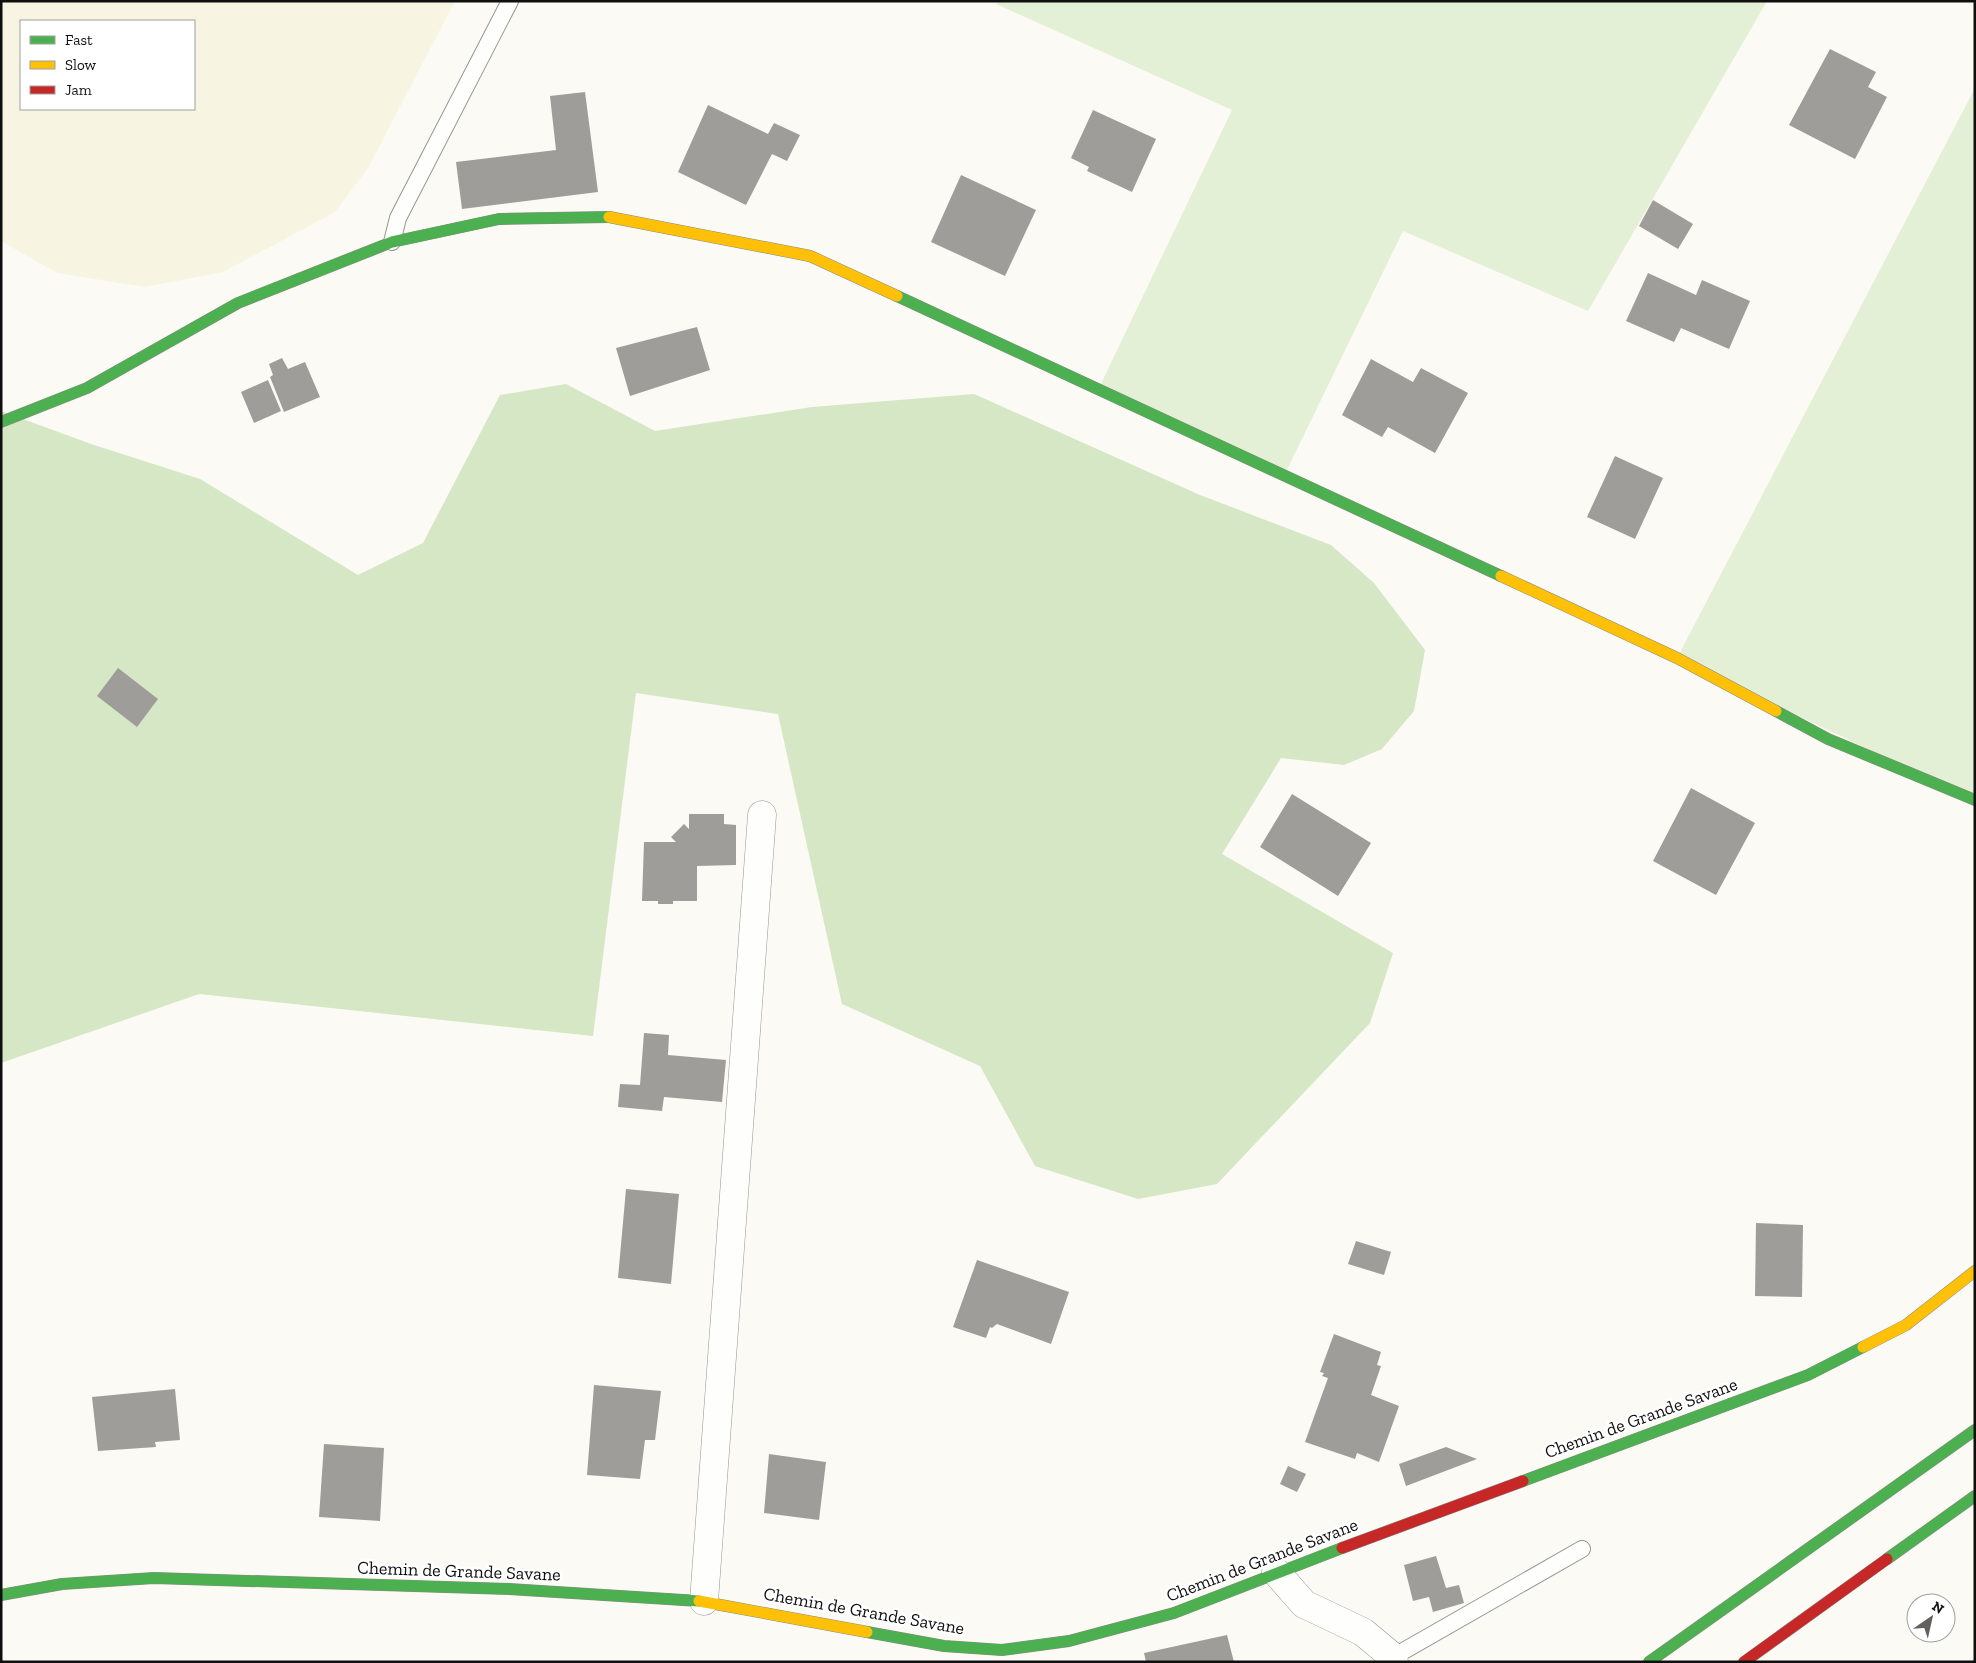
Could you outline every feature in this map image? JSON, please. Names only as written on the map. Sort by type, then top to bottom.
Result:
[{"type":"main road","points":[[1,422],[87,388],[238,303],[392,242],[499,219],[608,217],[810,256],[1677,658],[1828,739],[1975,800]]},
{"type":"main road","name":"Chemin de Grande Savane","points":[[1,1595],[62,1584],[154,1578],[509,1590],[704,1601],[944,1646],[1002,1650],[1069,1641],[1174,1613],[1276,1572],[1808,1375],[1906,1325],[1975,1271]]},
{"type":"main road","points":[[1649,1662],[1975,1430]]},
{"type":"main road","points":[[1744,1662],[1975,1496]]},
{"type":"street","points":[[704,1601],[762,815]]},
{"type":"street","points":[[1276,1572],[1304,1604],[1363,1632],[1394,1660]]},
{"type":"lane","points":[[392,242],[398,218],[510,1]]},
{"type":"lane","points":[[1394,1660],[1582,1549]]},
{"type":"shaded area","points":[[1,1],[455,1],[368,168],[335,212],[223,272],[145,287],[57,273],[1,241]]},
{"type":"green space","points":[[998,1],[1767,1],[1588,311],[1403,231],[1284,476],[1098,390],[1232,110],[996,4]]},
{"type":"green space","points":[[1975,88],[1975,800],[1677,658]]},
{"type":"green space","points":[[566,384],[655,431],[812,407],[974,394],[1200,495],[1331,545],[1374,583],[1425,650],[1414,711],[1382,749],[1344,765],[1281,758],[1222,854],[1393,953],[1370,1023],[1217,1184],[1138,1199],[1035,1166],[980,1066],[842,1004],[778,714],[636,693],[593,1036],[199,994],[1,1063],[1,411],[91,444],[200,479],[358,575],[423,543],[500,395]]},
{"type":"building","points":[[1830,49],[1876,72],[1868,87],[1887,97],[1855,159],[1789,125]]},
{"type":"building","points":[[585,92],[598,192],[462,209],[456,162],[556,150],[550,96]]},
{"type":"building","points":[[708,105],[768,134],[774,123],[800,135],[787,161],[772,154],[746,205],[678,172]]},
{"type":"building","points":[[1093,110],[1156,139],[1132,192],[1087,171],[1089,167],[1071,158]]},
{"type":"building","points":[[961,175],[1036,210],[1005,276],[931,242]]},
{"type":"building","points":[[1653,200],[1693,224],[1678,249],[1639,226]]},
{"type":"building","points":[[1648,273],[1696,295],[1702,280],[1750,301],[1729,349],[1681,328],[1674,342],[1626,321]]},
{"type":"building","points":[[697,327],[710,370],[630,396],[616,348]]},
{"type":"building","points":[[282,358],[288,369],[305,362],[320,397],[284,412],[270,377],[273,375],[269,364]]},
{"type":"building","points":[[1371,359],[1413,382],[1421,368],[1468,393],[1435,453],[1388,427],[1382,437],[1342,415]]},
{"type":"building","points":[[268,380],[281,411],[254,423],[241,392]]},
{"type":"building","points":[[1615,456],[1663,478],[1635,539],[1587,517]]},
{"type":"building","points":[[118,668],[158,699],[137,727],[97,696]]},
{"type":"building","points":[[1691,788],[1755,823],[1716,895],[1653,861]]},
{"type":"building","points":[[1292,794],[1371,843],[1338,896],[1260,847]]},
{"type":"building","points":[[689,814],[724,814],[724,824],[736,825],[736,865],[697,866],[697,901],[673,901],[673,904],[658,904],[658,901],[642,901],[644,842],[676,842],[671,837],[684,824],[689,829]]},
{"type":"building","points":[[644,1033],[669,1035],[668,1055],[726,1060],[722,1102],[664,1097],[662,1111],[618,1107],[620,1084],[640,1085]]},
{"type":"building","points":[[626,1189],[679,1194],[671,1284],[618,1278]]},
{"type":"building","points":[[1756,1223],[1803,1225],[1802,1297],[1755,1296]]},
{"type":"building","points":[[1356,1241],[1391,1252],[1384,1275],[1348,1264]]},
{"type":"building","points":[[977,1260],[1069,1292],[1051,1344],[997,1324],[992,1328],[990,1327],[986,1338],[953,1327]]},
{"type":"building","points":[[1334,1334],[1381,1352],[1377,1365],[1381,1366],[1371,1395],[1399,1406],[1379,1462],[1357,1453],[1355,1459],[1305,1442],[1328,1378],[1322,1376],[1324,1373],[1320,1372]]},
{"type":"building","points":[[594,1385],[661,1391],[655,1440],[645,1440],[640,1479],[587,1475]]},
{"type":"building","points":[[175,1389],[180,1440],[155,1442],[156,1447],[98,1451],[92,1397]]},
{"type":"building","points":[[324,1444],[384,1448],[380,1521],[319,1517]]},
{"type":"building","points":[[1446,1447],[1477,1459],[1406,1486],[1399,1464]]},
{"type":"building","points":[[769,1454],[826,1462],[819,1520],[764,1513]]},
{"type":"building","points":[[1288,1466],[1306,1474],[1297,1492],[1280,1484]]},
{"type":"building","points":[[1436,1556],[1446,1588],[1459,1585],[1464,1603],[1433,1612],[1429,1597],[1413,1601],[1404,1565]]},
{"type":"building","points":[[1227,1635],[1234,1662],[1146,1662],[1144,1653]]},
{"type":"traffic: fast","points":[[1,422],[87,388],[238,303],[392,242],[499,219],[609,217]]},
{"type":"traffic: fast","points":[[897,296],[1501,576]]},
{"type":"traffic: fast","points":[[1776,711],[1828,739],[1975,800]]},
{"type":"traffic: fast","points":[[1523,1481],[1808,1375],[1863,1347]]},
{"type":"traffic: fast","points":[[1649,1662],[1975,1430]]},
{"type":"traffic: fast","points":[[1887,1559],[1975,1496]]},
{"type":"traffic: fast","points":[[867,1632],[944,1646],[1002,1650],[1069,1641],[1174,1613],[1342,1548]]},
{"type":"traffic: fast","points":[[1,1595],[62,1584],[154,1578],[509,1589],[699,1601]]},
{"type":"traffic: slow","points":[[609,217],[810,256],[897,296]]},
{"type":"traffic: slow","points":[[1501,576],[1677,658],[1776,711]]},
{"type":"traffic: slow","points":[[1863,1347],[1906,1325],[1975,1271]]},
{"type":"traffic: slow","points":[[699,1601],[867,1632]]},
{"type":"traffic: jam","points":[[1342,1548],[1523,1481]]},
{"type":"traffic: jam","points":[[1744,1662],[1887,1559]]}]
